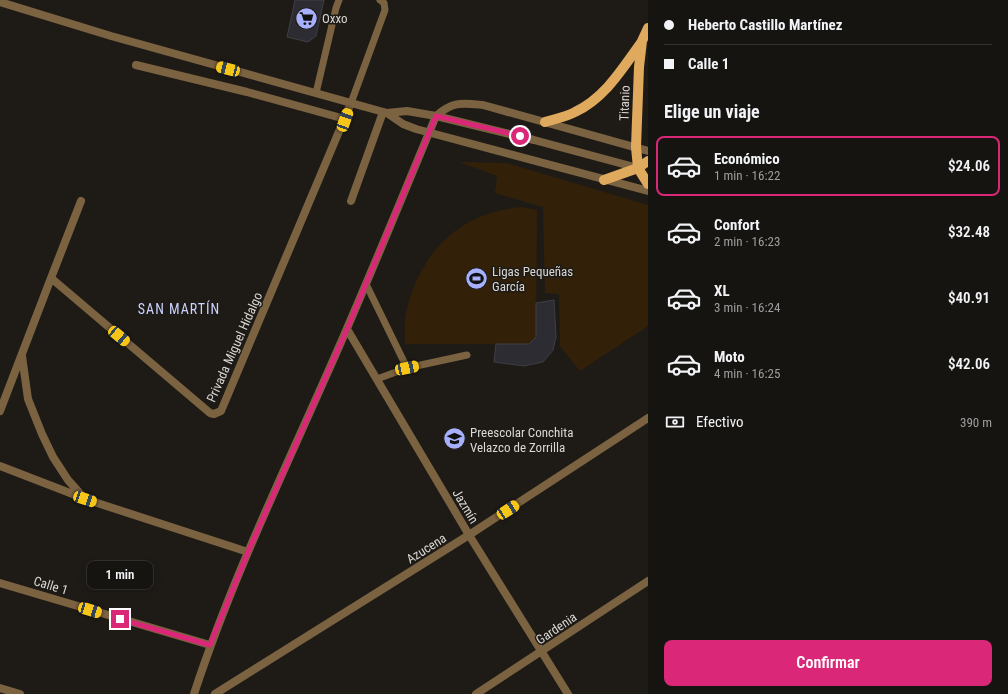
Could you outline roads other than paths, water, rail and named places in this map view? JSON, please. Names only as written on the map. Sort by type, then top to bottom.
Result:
[{"type":"main road","name":"Titanio","points":[[643,170],[636,147],[639,67],[648,28]]},
{"type":"main road","points":[[545,122],[574,113],[595,100],[614,80],[645,39]]},
{"type":"main road","points":[[604,180],[643,170],[648,161]]},
{"type":"main road","points":[[643,170],[648,184]]},
{"type":"street","points":[[0,2],[111,36],[385,113],[403,124],[429,132],[648,191]]},
{"type":"street","points":[[136,65],[247,92],[345,120]]},
{"type":"street","name":"Privada Miguel Hidalgo","points":[[51,278],[210,413],[217,414],[221,411],[351,103]]},
{"type":"street","points":[[194,694],[210,645],[248,552],[347,329],[436,116],[446,108],[455,104],[467,103],[483,105],[648,151]]},
{"type":"street","points":[[385,113],[407,111],[436,116],[534,140],[643,170]]},
{"type":"street","points":[[351,201],[385,113]]},
{"type":"street","points":[[0,411],[81,201]]},
{"type":"street","name":"Jazmín","points":[[347,329],[469,535],[568,694]]},
{"type":"street","points":[[22,356],[28,399],[42,434],[53,457],[68,480],[85,499]]},
{"type":"street","name":"Azucena","points":[[215,694],[469,535],[648,418]]},
{"type":"street","points":[[0,466],[85,499],[248,552]]},
{"type":"street","name":"Gardenia","points":[[476,694],[648,581]]},
{"type":"street","name":"Calle 1","points":[[0,583],[210,645]]},
{"type":"street","points":[[0,688],[20,694]]},
{"type":"lane","points":[[316,93],[339,0]]},
{"type":"lane","points":[[351,103],[385,10],[384,4],[380,0]]},
{"type":"lane","points":[[366,284],[407,368]]},
{"type":"lane","points":[[377,379],[407,368],[467,355]]},
{"type":"place","name":"Oxxo","points":[[306,18]]},
{"type":"place","name":"Ligas Pequeñas García","points":[[477,278]]},
{"type":"place","name":"Preescolar Conchita Velazco de Zorrilla","points":[[455,439]]},
{"type":"district","name":"SAN MARTÍN","points":[[179,309]]}]
